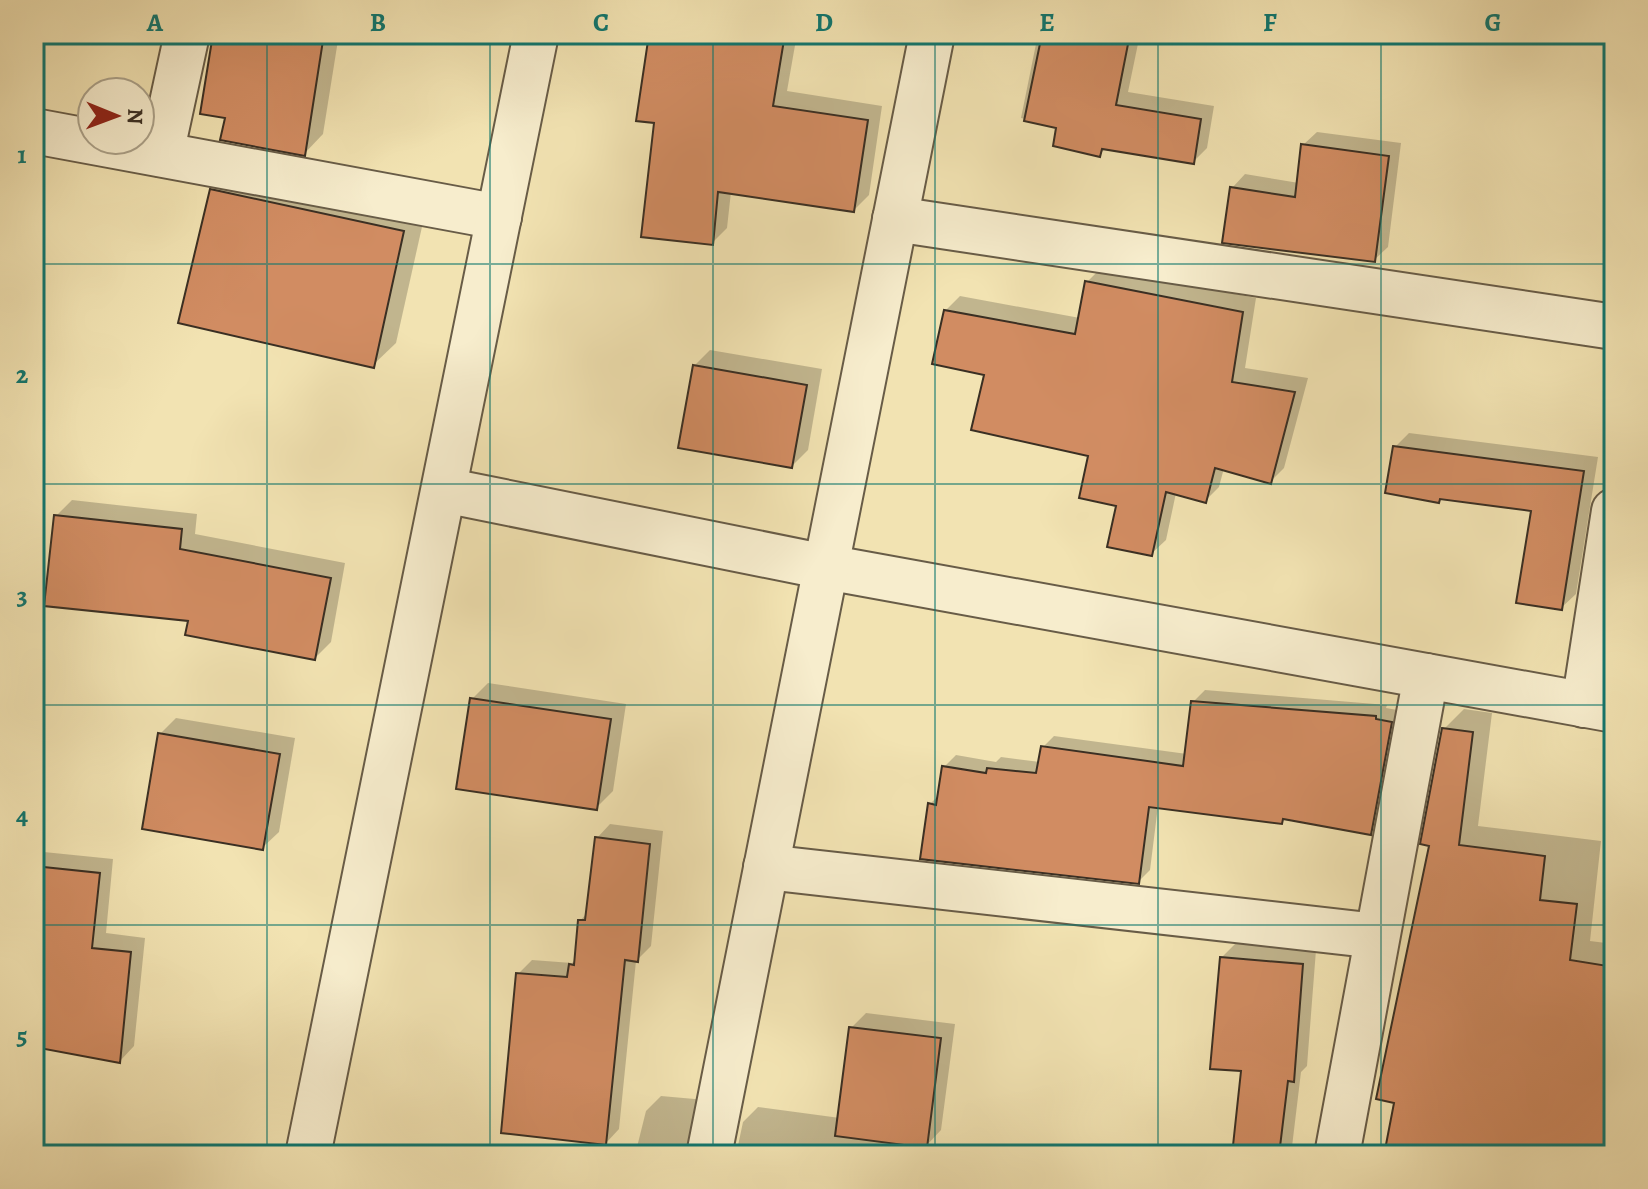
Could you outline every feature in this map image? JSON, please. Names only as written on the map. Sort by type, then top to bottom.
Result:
[{"type":"street","points":[[161,154],[187,34]]},
{"type":"street","points":[[308,1155],[536,34]]},
{"type":"street","points":[[709,1155],[932,34]]},
{"type":"street","points":[[34,131],[499,217]]},
{"type":"street","points":[[895,219],[1614,327]]},
{"type":"street","points":[[444,490],[826,567],[1599,708],[1614,511]]},
{"type":"street","points":[[1337,1155],[1426,676]]},
{"type":"street","points":[[766,867],[1377,936]]},
{"type":"building","points":[[213,34],[324,34],[305,156],[220,140],[225,118],[200,114]]},
{"type":"building","points":[[649,34],[785,34],[773,106],[868,120],[854,212],[718,192],[713,245],[641,237],[654,123],[636,121]]},
{"type":"building","points":[[1042,34],[1130,34],[1116,105],[1201,119],[1194,164],[1102,149],[1100,157],[1053,146],[1056,128],[1024,121]]},
{"type":"building","points":[[1301,144],[1389,156],[1375,262],[1222,243],[1230,187],[1295,197]]},
{"type":"building","points":[[210,189],[404,231],[374,368],[178,323]]},
{"type":"building","points":[[1085,281],[1243,312],[1232,382],[1295,392],[1271,484],[1215,468],[1206,503],[1166,492],[1152,556],[1107,547],[1116,506],[1079,498],[1088,456],[971,430],[984,375],[932,364],[944,310],[1075,334]]},
{"type":"building","points":[[693,365],[807,385],[792,468],[678,448]]},
{"type":"building","points":[[1393,446],[1584,471],[1562,610],[1516,603],[1531,511],[1440,499],[1439,503],[1385,493]]},
{"type":"building","points":[[54,515],[182,529],[180,549],[331,578],[315,660],[185,635],[188,621],[44,606]]},
{"type":"building","points":[[470,698],[611,719],[597,810],[456,789]]},
{"type":"building","points":[[1191,701],[1376,716],[1376,719],[1392,722],[1371,835],[1283,819],[1282,824],[1149,807],[1139,884],[920,859],[928,803],[936,805],[942,766],[986,773],[987,768],[1036,773],[1041,746],[1183,766]]},
{"type":"building","points":[[1442,728],[1473,732],[1459,845],[1545,856],[1540,900],[1577,904],[1570,960],[1614,967],[1614,1155],[1384,1155],[1394,1103],[1376,1099],[1429,846],[1420,844]]},
{"type":"building","points":[[158,733],[280,754],[263,850],[142,829]]},
{"type":"building","points":[[595,837],[650,844],[638,962],[625,960],[606,1145],[501,1133],[516,973],[567,977],[569,964],[574,965],[578,920],[585,920]]},
{"type":"building","points":[[34,866],[100,873],[92,948],[131,952],[120,1063],[34,1047]]},
{"type":"building","points":[[1220,957],[1303,964],[1294,1082],[1288,1081],[1279,1155],[1232,1155],[1241,1071],[1210,1069]]},
{"type":"building","points":[[849,1027],[941,1038],[927,1148],[835,1136]]}]
